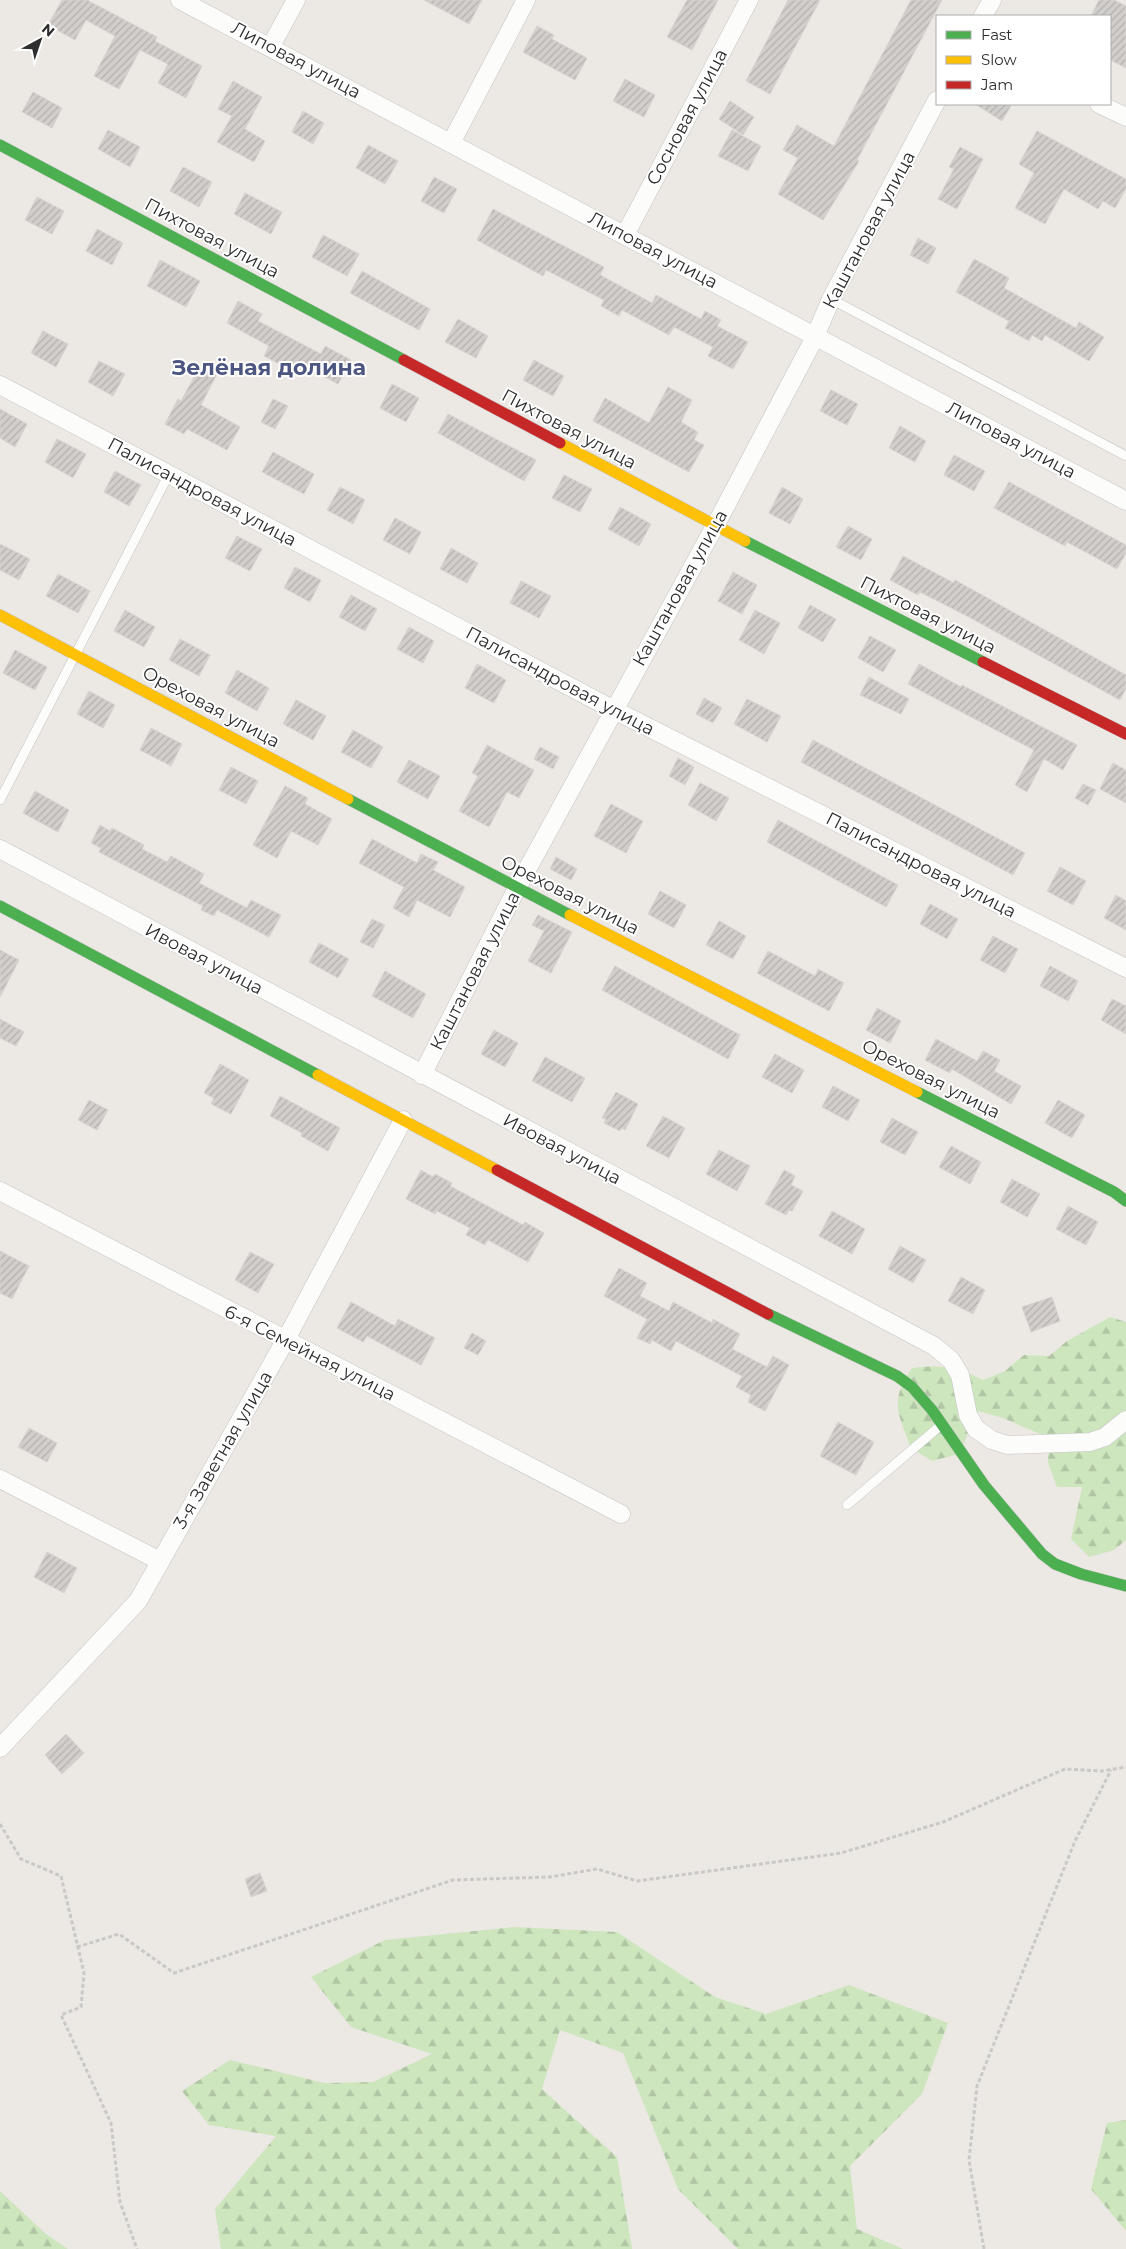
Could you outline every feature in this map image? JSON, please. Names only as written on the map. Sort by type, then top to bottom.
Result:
[{"type":"street","name":"Липовая улица","points":[[180,0],[271,46],[450,143],[1126,501]]},
{"type":"street","points":[[271,46],[296,0]]},
{"type":"street","points":[[450,143],[526,0]]},
{"type":"street","name":"Сосновая улица","points":[[625,235],[749,0]]},
{"type":"street","points":[[984,15],[992,0]]},
{"type":"street","name":"Каштановая улица","points":[[422,1075],[517,888],[715,526],[815,337],[831,299],[936,102]]},
{"type":"street","points":[[1102,105],[1126,118]]},
{"type":"street","name":"Пихтовая улица","points":[[0,145],[715,526],[1126,734]]},
{"type":"street","name":"Палисандровая улица","points":[[0,384],[614,710],[1126,968]]},
{"type":"street","name":"Ореховая улица","points":[[0,615],[517,888],[1114,1192],[1126,1201]]},
{"type":"street","name":"Ивовая улица","points":[[0,849],[934,1346],[952,1360],[960,1376],[968,1415],[976,1429],[992,1440],[1007,1445],[1090,1442],[1105,1437],[1126,1420]]},
{"type":"street","points":[[0,906],[791,1326],[897,1376],[912,1387],[942,1424],[984,1485],[1042,1554],[1055,1564],[1081,1574],[1126,1586]]},
{"type":"street","name":"3-я Заветная улица","points":[[0,1748],[138,1601],[285,1341],[403,1120]]},
{"type":"street","name":"6-я Семейная улица","points":[[0,1191],[285,1341],[621,1514]]},
{"type":"street","points":[[0,1478],[160,1561]]},
{"type":"lane","points":[[831,299],[1126,456]]},
{"type":"lane","points":[[0,800],[169,474]]},
{"type":"lane","points":[[847,1505],[942,1424]]},
{"type":"path","points":[[77,1947],[119,1934],[174,1973],[453,1880],[550,1877],[597,1869],[637,1881],[840,1854],[943,1822],[1065,1770],[1111,1770],[1126,1767]]},
{"type":"path","points":[[984,2249],[968,2160],[977,2086],[1075,1841],[1111,1770]]},
{"type":"path","points":[[0,1824],[21,1858],[61,1876],[84,1973],[81,2007],[60,2015],[111,2123],[120,2202],[137,2249]]},
{"type":"green space","points":[[1110,1317],[1126,1322],[1126,1540],[1114,1550],[1089,1557],[1071,1539],[1082,1487],[1057,1487],[1048,1463],[1049,1438],[1003,1418],[978,1411],[959,1454],[932,1461],[911,1448],[902,1426],[898,1399],[900,1390],[912,1368],[956,1369],[983,1380],[1005,1371],[1024,1355],[1049,1356],[1067,1341]]},
{"type":"green space","points":[[514,1927],[617,1932],[715,1997],[766,2014],[849,1985],[948,2023],[922,2094],[850,2166],[857,2229],[903,2249],[738,2249],[678,2189],[623,2053],[560,2030],[542,2089],[617,2157],[632,2249],[221,2249],[215,2209],[276,2136],[209,2125],[182,2091],[230,2060],[324,2083],[373,2082],[432,2054],[351,2027],[311,1977],[385,1940]]},
{"type":"green space","points":[[1126,2120],[1126,2231],[1091,2189],[1107,2123]]},
{"type":"green space","points":[[0,2191],[46,2234],[68,2249],[0,2249]]},
{"type":"building","points":[[62,0],[87,0],[157,37],[155,41],[202,66],[186,98],[158,83],[168,64],[140,50],[119,89],[94,76],[115,36],[86,20],[75,40],[48,25]]},
{"type":"building","points":[[424,0],[482,0],[469,24]]},
{"type":"building","points":[[687,0],[718,0],[692,50],[667,37]]},
{"type":"building","points":[[788,0],[820,0],[770,94],[746,81]]},
{"type":"building","points":[[911,0],[942,0],[857,160],[859,161],[823,220],[778,194],[798,158],[783,150],[797,125],[834,146]]},
{"type":"building","points":[[1099,0],[1114,0],[1126,6],[1126,68],[1111,60],[1111,15],[1092,15]]},
{"type":"building","points":[[537,26],[554,35],[552,39],[587,58],[575,80],[523,52]]},
{"type":"building","points":[[625,79],[655,95],[644,117],[613,101]]},
{"type":"building","points":[[233,81],[262,97],[245,129],[265,141],[254,162],[217,142],[232,116],[218,109]]},
{"type":"building","points":[[33,92],[62,108],[52,128],[22,112]]},
{"type":"building","points":[[730,101],[754,117],[743,135],[719,119]]},
{"type":"building","points":[[977,105],[1011,105],[1002,121]]},
{"type":"building","points":[[303,111],[324,123],[313,144],[292,132]]},
{"type":"building","points":[[108,130],[140,147],[130,167],[98,149]]},
{"type":"building","points":[[732,130],[761,146],[748,171],[718,156]]},
{"type":"building","points":[[1037,131],[1126,179],[1126,189],[1115,208],[1103,201],[1098,209],[1064,189],[1045,224],[1015,208],[1034,173],[1019,164]]},
{"type":"building","points":[[368,145],[398,161],[385,184],[356,168]]},
{"type":"building","points":[[960,147],[983,159],[957,209],[938,199],[954,169],[949,167]]},
{"type":"building","points":[[183,167],[212,182],[199,207],[170,191]]},
{"type":"building","points":[[434,177],[457,189],[444,213],[421,201]]},
{"type":"building","points":[[245,193],[282,212],[271,234],[234,214]]},
{"type":"building","points":[[37,197],[64,211],[52,234],[25,220]]},
{"type":"building","points":[[493,209],[604,267],[600,275],[652,303],[656,295],[701,319],[705,311],[721,320],[717,326],[748,342],[733,369],[708,356],[713,347],[674,327],[669,335],[622,310],[619,316],[601,306],[604,300],[546,270],[543,276],[477,240]]},
{"type":"building","points":[[97,229],[123,243],[112,265],[86,251]]},
{"type":"building","points":[[323,235],[359,254],[347,276],[312,257]]},
{"type":"building","points":[[918,238],[936,248],[928,264],[910,255]]},
{"type":"building","points":[[974,259],[1009,278],[1004,288],[1076,328],[1079,322],[1104,337],[1089,361],[1045,335],[1042,341],[1032,335],[1029,341],[1005,328],[1009,321],[956,292]]},
{"type":"building","points":[[160,260],[200,281],[186,307],[147,286]]},
{"type":"building","points":[[362,271],[430,309],[419,330],[350,293]]},
{"type":"building","points":[[238,301],[262,314],[258,321],[321,354],[325,346],[351,360],[338,384],[298,362],[293,371],[264,356],[269,346],[227,323]]},
{"type":"building","points":[[458,319],[488,336],[476,358],[445,342]]},
{"type":"building","points":[[43,331],[68,344],[56,367],[31,353]]},
{"type":"building","points":[[534,360],[564,376],[553,396],[523,380]]},
{"type":"building","points":[[99,361],[125,374],[113,396],[88,382]]},
{"type":"building","points":[[203,361],[219,370],[201,405],[240,427],[227,450],[187,429],[184,434],[165,424],[178,399],[181,401]]},
{"type":"building","points":[[392,384],[419,398],[406,422],[380,408]]},
{"type":"building","points":[[668,387],[692,400],[681,422],[698,432],[694,440],[704,445],[689,472],[593,421],[605,398],[649,423]]},
{"type":"building","points":[[831,390],[858,404],[847,425],[820,411]]},
{"type":"building","points":[[273,399],[288,406],[275,429],[261,422]]},
{"type":"building","points":[[0,409],[27,424],[15,447],[0,438]]},
{"type":"building","points":[[448,414],[536,460],[524,481],[438,433]]},
{"type":"building","points":[[900,426],[926,441],[915,462],[889,448]]},
{"type":"building","points":[[57,439],[86,454],[73,478],[45,462]]},
{"type":"building","points":[[273,452],[314,474],[304,494],[262,472]]},
{"type":"building","points":[[954,455],[985,471],[974,491],[944,475]]},
{"type":"building","points":[[115,471],[141,485],[129,506],[104,492]]},
{"type":"building","points":[[564,475],[592,489],[580,512],[552,498]]},
{"type":"building","points":[[1009,482],[1126,545],[1126,553],[1117,569],[1067,542],[1065,546],[994,508]]},
{"type":"building","points":[[340,487],[365,500],[353,524],[327,510]]},
{"type":"building","points":[[782,487],[803,499],[790,524],[769,513]]},
{"type":"building","points":[[620,507],[651,524],[639,546],[608,529]]},
{"type":"building","points":[[395,518],[421,532],[410,554],[383,540]]},
{"type":"building","points":[[848,526],[872,539],[861,560],[836,547]]},
{"type":"building","points":[[237,536],[262,549],[250,571],[225,558]]},
{"type":"building","points":[[0,544],[30,559],[19,580],[0,570]]},
{"type":"building","points":[[451,548],[478,563],[467,583],[440,569]]},
{"type":"building","points":[[903,556],[954,583],[955,580],[1126,675],[1126,688],[1120,700],[967,616],[920,592],[918,595],[890,580]]},
{"type":"building","points":[[295,567],[321,580],[310,602],[284,588]]},
{"type":"building","points":[[733,572],[757,585],[742,614],[718,601]]},
{"type":"building","points":[[58,574],[90,591],[78,613],[46,596]]},
{"type":"building","points":[[521,581],[551,596],[539,618],[510,603]]},
{"type":"building","points":[[351,595],[377,609],[365,631],[339,617]]},
{"type":"building","points":[[810,605],[836,619],[823,642],[798,628]]},
{"type":"building","points":[[125,610],[155,627],[144,647],[114,631]]},
{"type":"building","points":[[755,610],[780,623],[764,654],[739,640]]},
{"type":"building","points":[[409,627],[434,641],[423,663],[397,649]]},
{"type":"building","points":[[870,636],[896,650],[883,672],[858,658]]},
{"type":"building","points":[[180,639],[210,655],[199,676],[169,660]]},
{"type":"building","points":[[15,650],[47,667],[35,690],[3,673]]},
{"type":"building","points":[[477,664],[506,680],[494,703],[465,688]]},
{"type":"building","points":[[919,664],[1077,745],[1063,770],[1044,759],[1027,792],[1015,785],[1034,750],[908,684]]},
{"type":"building","points":[[237,670],[269,688],[257,711],[225,693]]},
{"type":"building","points":[[869,677],[909,699],[901,714],[860,695]]},
{"type":"building","points":[[89,691],[115,705],[103,728],[77,714]]},
{"type":"building","points":[[704,698],[722,708],[713,723],[696,714]]},
{"type":"building","points":[[747,699],[781,716],[767,742],[734,724]]},
{"type":"building","points":[[296,700],[326,716],[313,740],[283,724]]},
{"type":"building","points":[[151,728],[182,744],[171,766],[140,750]]},
{"type":"building","points":[[353,730],[383,747],[371,768],[341,752]]},
{"type":"building","points":[[813,740],[1025,853],[1013,875],[801,762]]},
{"type":"building","points":[[487,745],[534,770],[519,798],[507,792],[489,827],[459,811],[478,776],[472,773]]},
{"type":"building","points":[[540,747],[559,757],[553,769],[534,759]]},
{"type":"building","points":[[678,758],[694,767],[685,785],[669,776]]},
{"type":"building","points":[[409,760],[440,776],[428,799],[397,782]]},
{"type":"building","points":[[1113,763],[1126,770],[1126,803],[1100,789]]},
{"type":"building","points":[[231,767],[258,781],[246,804],[219,790]]},
{"type":"building","points":[[700,783],[729,798],[716,821],[688,805]]},
{"type":"building","points":[[1083,784],[1096,790],[1088,805],[1075,798]]},
{"type":"building","points":[[285,786],[308,798],[305,804],[332,819],[318,845],[291,831],[277,858],[253,845]]},
{"type":"building","points":[[35,791],[69,810],[58,832],[23,813]]},
{"type":"building","points":[[611,804],[643,821],[626,853],[594,836]]},
{"type":"building","points":[[778,820],[898,885],[886,907],[767,842]]},
{"type":"building","points":[[100,825],[110,831],[112,828],[144,845],[142,849],[167,862],[171,856],[204,874],[199,883],[247,908],[251,900],[281,915],[269,937],[217,910],[214,916],[201,910],[203,906],[99,852],[101,848],[91,843]]},
{"type":"building","points":[[372,839],[417,863],[421,854],[438,862],[433,870],[465,887],[450,917],[417,900],[409,917],[393,908],[404,887],[359,863]]},
{"type":"building","points":[[556,857],[577,869],[571,880],[550,869]]},
{"type":"building","points":[[1060,867],[1086,881],[1073,905],[1047,891]]},
{"type":"building","points":[[660,891],[686,905],[674,928],[648,914]]},
{"type":"building","points":[[1116,895],[1126,901],[1126,930],[1104,918]]},
{"type":"building","points":[[930,904],[958,919],[947,939],[920,924]]},
{"type":"building","points":[[538,915],[572,932],[551,973],[528,961],[544,931],[532,925]]},
{"type":"building","points":[[372,919],[385,925],[373,948],[360,942]]},
{"type":"building","points":[[719,921],[746,936],[733,959],[706,945]]},
{"type":"building","points":[[993,936],[1018,949],[1005,973],[980,960]]},
{"type":"building","points":[[319,943],[349,959],[338,978],[309,962]]},
{"type":"building","points":[[0,950],[19,960],[0,997]]},
{"type":"building","points":[[768,951],[815,976],[818,969],[844,983],[829,1011],[757,973]]},
{"type":"building","points":[[615,966],[740,1035],[728,1059],[602,990]]},
{"type":"building","points":[[1050,966],[1078,981],[1068,1001],[1040,986]]},
{"type":"building","points":[[385,971],[426,994],[413,1018],[372,996]]},
{"type":"building","points":[[1112,999],[1126,1006],[1126,1034],[1101,1020]]},
{"type":"building","points":[[877,1008],[901,1021],[890,1043],[866,1030]]},
{"type":"building","points":[[0,1019],[24,1032],[16,1046],[0,1038]]},
{"type":"building","points":[[494,1030],[518,1043],[505,1067],[481,1054]]},
{"type":"building","points":[[936,1039],[977,1061],[983,1051],[1000,1060],[994,1071],[1021,1086],[1011,1104],[952,1069],[950,1073],[925,1060]]},
{"type":"building","points":[[775,1054],[804,1070],[792,1093],[762,1077]]},
{"type":"building","points":[[545,1057],[585,1078],[572,1102],[532,1081]]},
{"type":"building","points":[[220,1064],[249,1080],[231,1114],[211,1104],[214,1098],[204,1093]]},
{"type":"building","points":[[833,1086],[860,1100],[848,1121],[822,1107]]},
{"type":"building","points":[[616,1092],[638,1104],[625,1130],[622,1128],[620,1131],[604,1123],[606,1119],[602,1118]]},
{"type":"building","points":[[280,1096],[340,1128],[328,1151],[301,1136],[302,1133],[270,1116]]},
{"type":"building","points":[[89,1100],[108,1110],[97,1130],[78,1120]]},
{"type":"building","points":[[1058,1100],[1085,1115],[1072,1138],[1045,1123]]},
{"type":"building","points":[[663,1116],[685,1128],[669,1158],[646,1146]]},
{"type":"building","points":[[892,1118],[918,1132],[905,1155],[880,1142]]},
{"type":"building","points":[[951,1146],[981,1162],[970,1184],[939,1167]]},
{"type":"building","points":[[719,1150],[750,1166],[737,1191],[706,1174]]},
{"type":"building","points":[[421,1170],[433,1177],[435,1174],[452,1183],[450,1186],[523,1225],[525,1222],[544,1233],[528,1262],[488,1240],[485,1245],[466,1235],[470,1228],[437,1211],[435,1214],[406,1199]]},
{"type":"building","points":[[784,1170],[795,1176],[791,1185],[803,1191],[792,1211],[789,1210],[786,1215],[765,1204]]},
{"type":"building","points":[[1012,1179],[1040,1194],[1027,1217],[1000,1202]]},
{"type":"building","points":[[1068,1206],[1098,1222],[1086,1245],[1056,1229]]},
{"type":"building","points":[[832,1211],[865,1229],[852,1254],[819,1236]]},
{"type":"building","points":[[900,1246],[926,1260],[913,1283],[888,1269]]},
{"type":"building","points":[[0,1251],[29,1266],[12,1299],[0,1293]]},
{"type":"building","points":[[250,1252],[274,1264],[258,1293],[235,1280]]},
{"type":"building","points":[[619,1268],[647,1283],[640,1296],[669,1311],[673,1302],[712,1323],[713,1319],[740,1334],[732,1349],[767,1367],[773,1356],[789,1365],[765,1411],[748,1402],[751,1395],[736,1387],[742,1376],[676,1341],[671,1351],[652,1340],[650,1344],[637,1338],[647,1319],[604,1296]]},
{"type":"building","points":[[961,1277],[985,1290],[973,1314],[948,1301]]},
{"type":"building","points":[[1052,1297],[1060,1321],[1031,1332],[1022,1307]]},
{"type":"building","points":[[351,1302],[395,1326],[398,1319],[435,1338],[421,1365],[367,1336],[363,1342],[337,1328]]},
{"type":"building","points":[[472,1333],[486,1341],[478,1355],[464,1348]]},
{"type":"building","points":[[838,1422],[874,1442],[856,1475],[820,1456]]},
{"type":"building","points":[[29,1428],[57,1443],[47,1462],[18,1447]]},
{"type":"building","points":[[47,1552],[77,1568],[64,1593],[34,1577]]},
{"type":"building","points":[[66,1734],[84,1753],[62,1774],[45,1755]]},
{"type":"building","points":[[260,1873],[267,1891],[251,1897],[245,1879]]},
{"type":"traffic: fast","points":[[0,145],[404,360]]},
{"type":"traffic: fast","points":[[745,541],[983,662]]},
{"type":"traffic: fast","points":[[348,799],[570,915]]},
{"type":"traffic: fast","points":[[0,906],[318,1075]]},
{"type":"traffic: fast","points":[[917,1092],[1114,1192],[1126,1201]]},
{"type":"traffic: fast","points":[[768,1314],[897,1376],[912,1387],[932,1410],[984,1485],[1042,1554],[1055,1564],[1081,1574],[1126,1586]]},
{"type":"traffic: slow","points":[[560,443],[745,541]]},
{"type":"traffic: slow","points":[[0,615],[348,799]]},
{"type":"traffic: slow","points":[[570,915],[917,1092]]},
{"type":"traffic: slow","points":[[318,1075],[497,1170]]},
{"type":"traffic: jam","points":[[404,360],[560,443]]},
{"type":"traffic: jam","points":[[983,662],[1126,734]]},
{"type":"traffic: jam","points":[[497,1170],[768,1314]]},
{"type":"district","name":"Зелёная долина","points":[[269,367]]}]
